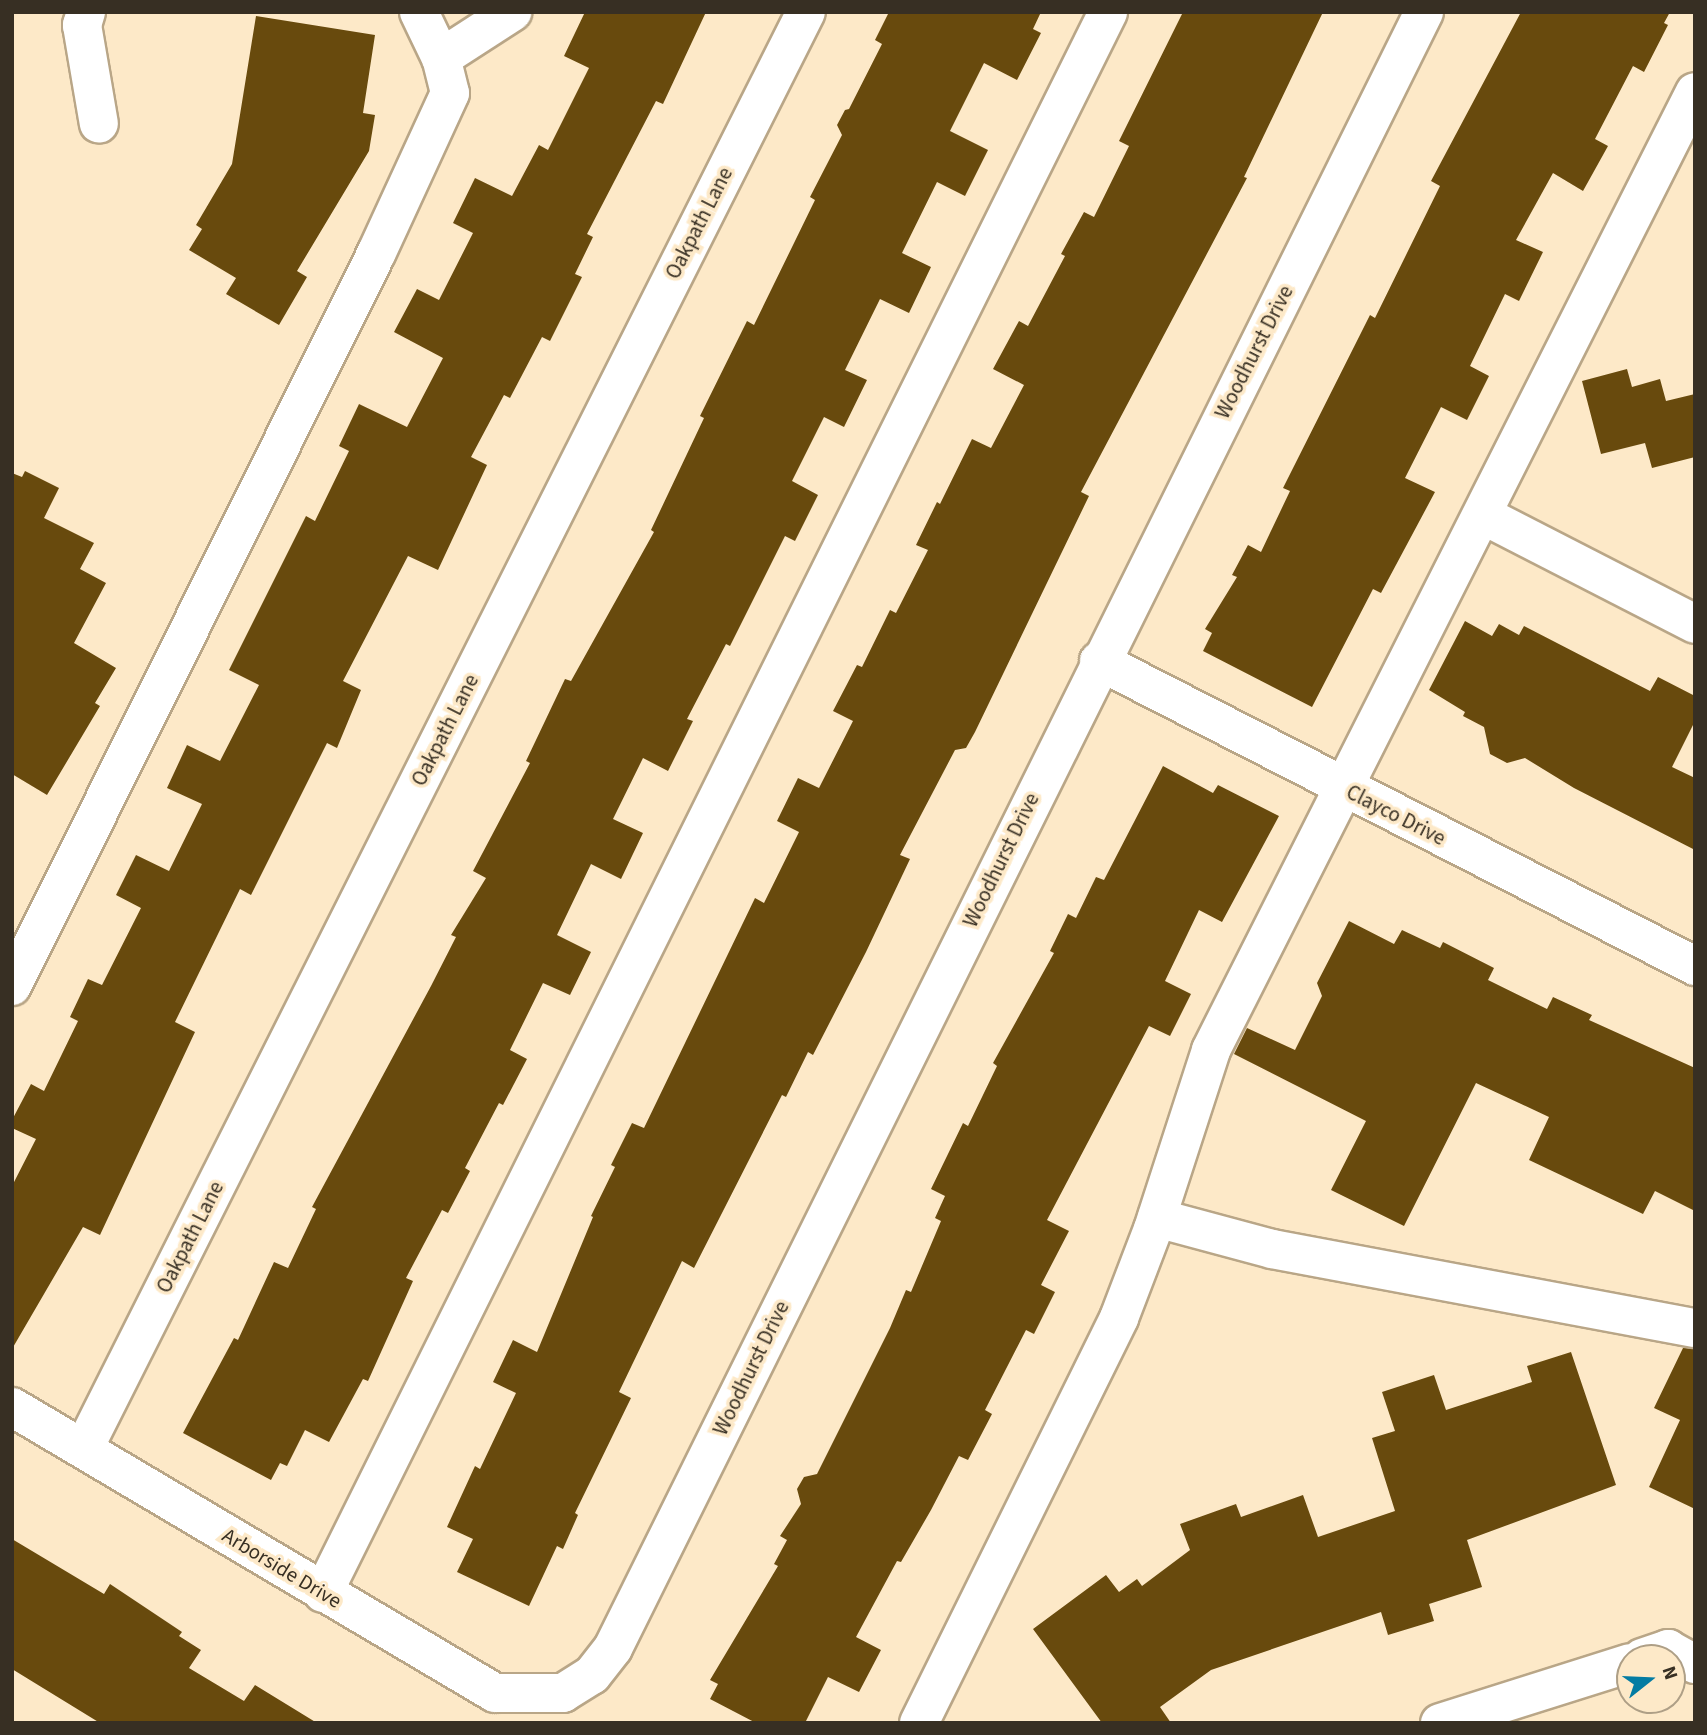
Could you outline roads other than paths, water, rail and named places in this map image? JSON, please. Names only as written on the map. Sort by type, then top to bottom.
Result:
[{"type":"street","points":[[86,12],[82,26],[99,124]]},
{"type":"street","points":[[12,986],[382,242],[450,93],[441,58],[419,12]]},
{"type":"street","points":[[441,58],[512,12]]},
{"type":"street","name":"Oakpath Lane","points":[[84,1448],[806,12]]},
{"type":"street","points":[[323,1593],[1108,12]]},
{"type":"street","name":"Woodhurst Drive","points":[[563,1693],[592,1675],[613,1648],[1099,661],[1424,12]]},
{"type":"street","points":[[919,1723],[1119,1318],[1157,1218],[1211,1050],[1695,92]]},
{"type":"street","points":[[1483,515],[1695,625]]},
{"type":"street","name":"Clayco Drive","points":[[1099,661],[1342,788],[1695,966]]},
{"type":"street","points":[[1157,1218],[1272,1249],[1695,1328]]},
{"type":"street","name":"Arborside Drive","points":[[12,1407],[495,1693],[563,1693]]},
{"type":"street","points":[[1440,1723],[1616,1667]]}]
